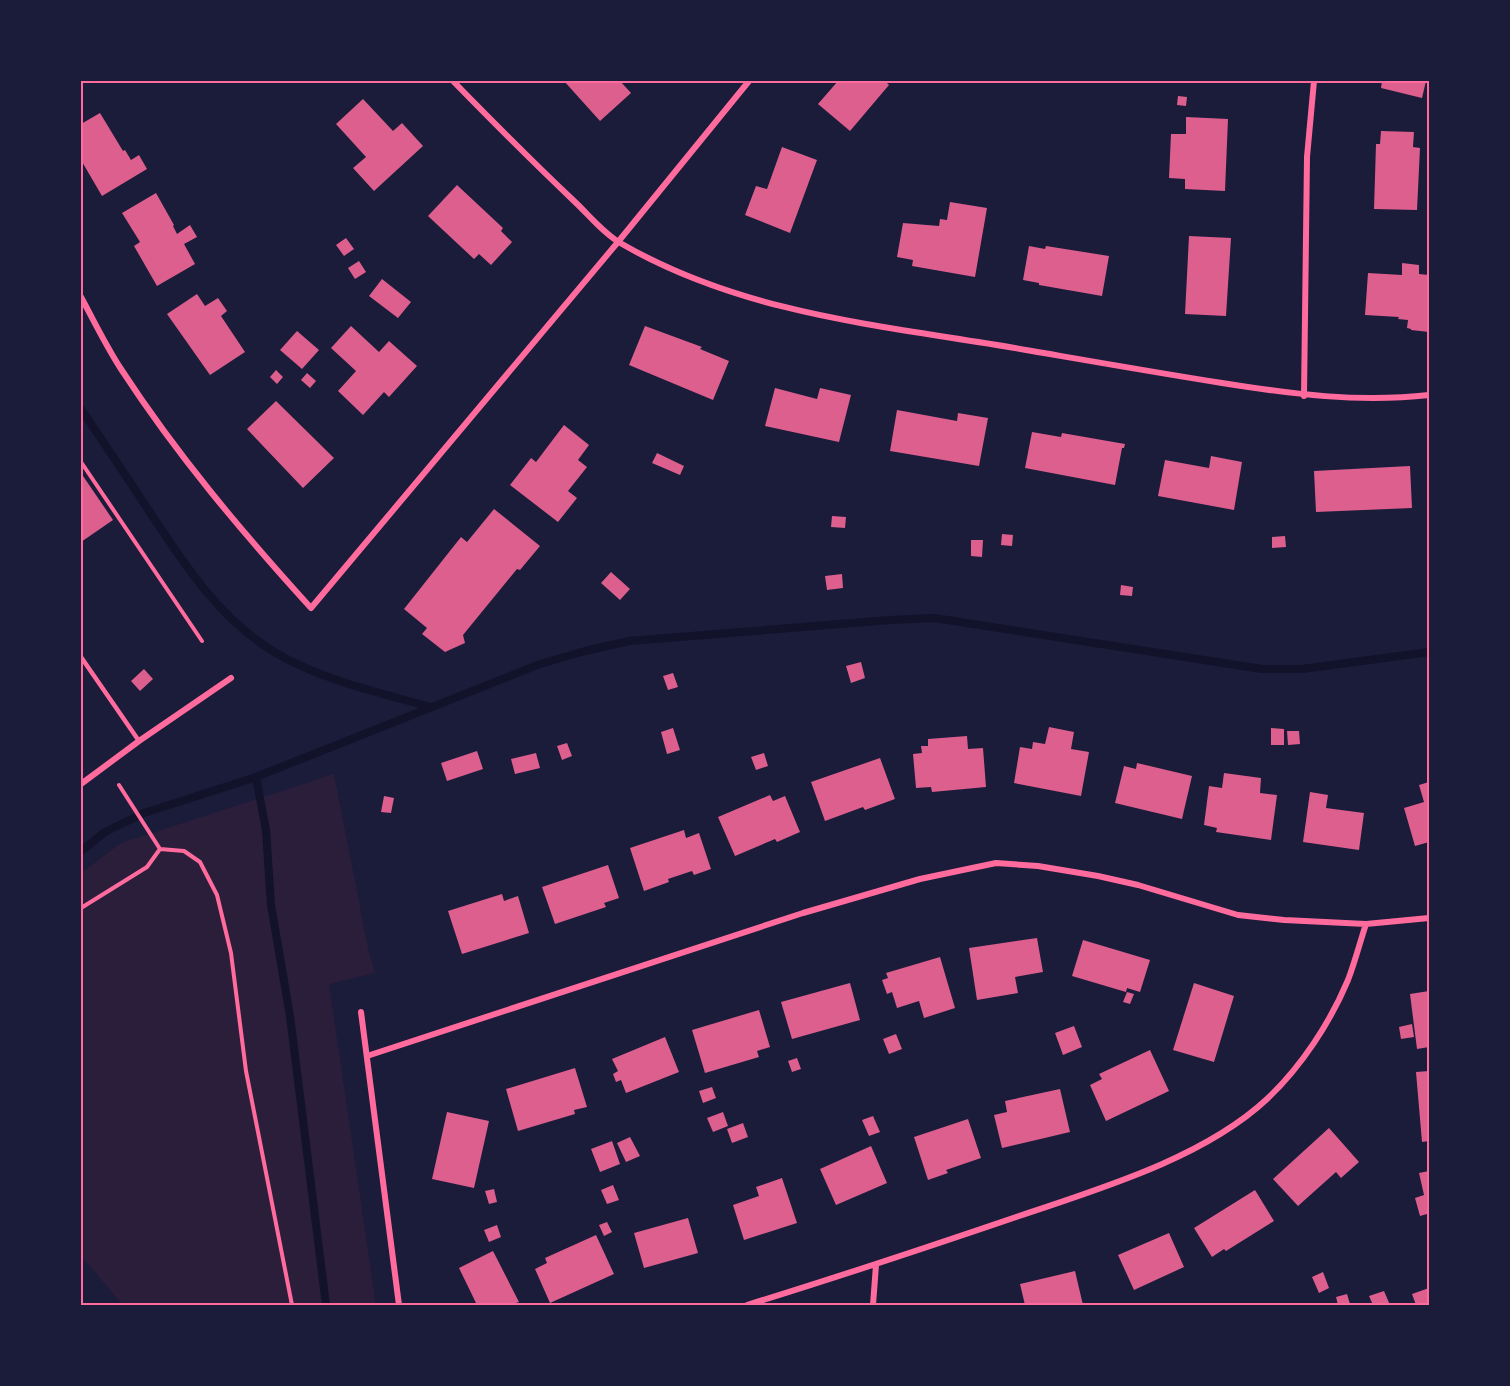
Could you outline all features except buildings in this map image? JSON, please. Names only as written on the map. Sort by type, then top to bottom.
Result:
[{"type":"street","points":[[453,81],[530,159],[618,242],[657,263],[697,280],[765,303],[918,334],[1304,396],[1378,398],[1429,395]]},
{"type":"street","points":[[81,297],[119,367],[189,466],[236,524],[311,608],[618,242],[749,81]]},
{"type":"street","points":[[1304,396],[1307,157],[1314,81]]},
{"type":"street","points":[[81,784],[231,678]]},
{"type":"street","points":[[367,1056],[803,913],[920,879],[996,863],[1038,866],[1098,876],[1138,885],[1238,915],[1366,924],[1429,918]]},
{"type":"street","points":[[747,1305],[876,1265],[1120,1182],[1184,1154],[1239,1122],[1266,1100],[1292,1073],[1321,1031],[1348,980],[1366,924]]},
{"type":"street","points":[[362,1012],[399,1305]]},
{"type":"street","points":[[873,1305],[876,1265]]},
{"type":"lane","points":[[81,657],[139,741]]},
{"type":"path","points":[[81,462],[202,641]]},
{"type":"path","points":[[119,785],[160,849]]},
{"type":"path","points":[[81,908],[147,867],[160,849]]},
{"type":"path","points":[[160,849],[184,851],[200,862],[217,896],[231,953],[246,1071],[292,1305]]},
{"type":"shaded area","points":[[334,774],[368,948],[375,973],[329,984],[376,1305],[123,1305],[81,1256],[81,873],[121,843]]},
{"type":"waterway","points":[[81,409],[190,571],[220,608],[237,624],[276,653],[312,671],[430,707]]},
{"type":"waterway","points":[[326,1305],[290,1016],[271,905],[266,830],[256,777],[540,664],[629,641],[934,618],[1262,669],[1302,669],[1429,652]]},
{"type":"waterway","points":[[81,851],[105,832],[144,813],[256,777]]}]
